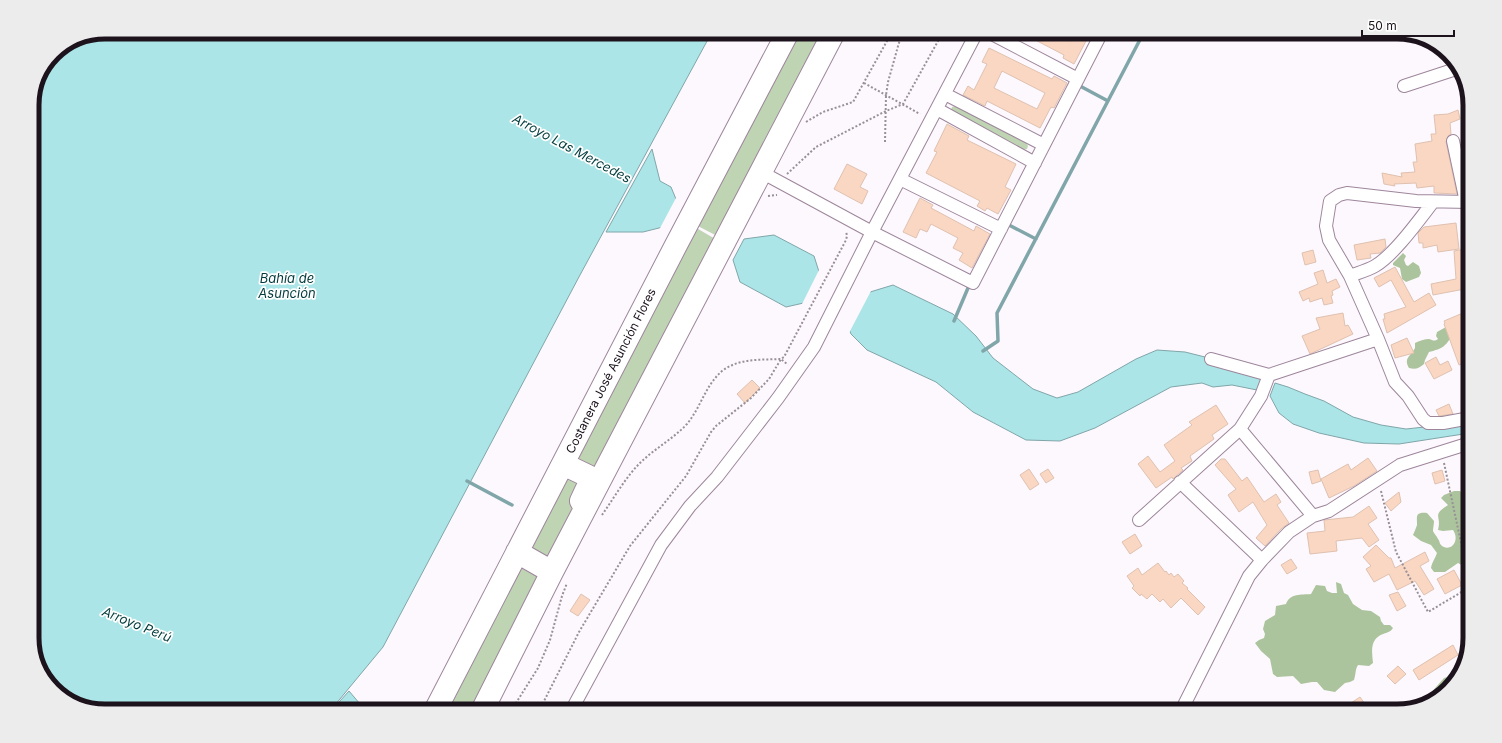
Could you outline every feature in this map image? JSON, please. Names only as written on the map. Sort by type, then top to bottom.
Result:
[{"type":"highway","name":"Costanera José Asunción Flores","points":[[439,704],[784,39]]},
{"type":"highway","points":[[486,704],[561,575],[712,266],[830,39]]},
{"type":"highway","points":[[563,464],[585,473],[589,479],[589,484],[579,505],[589,520]]},
{"type":"highway","points":[[517,552],[561,575]]},
{"type":"street","points":[[575,704],[661,545],[690,506],[722,471],[778,398],[814,347],[872,232],[973,39]]},
{"type":"street","points":[[1001,39],[1078,79]]},
{"type":"street","points":[[761,172],[872,232],[973,283],[1098,39]]},
{"type":"street","points":[[1404,86],[1453,70]]},
{"type":"street","points":[[945,94],[1044,145]]},
{"type":"street","points":[[937,109],[1035,163]]},
{"type":"street","points":[[1453,141],[1463,182]]},
{"type":"street","points":[[900,179],[1000,229]]},
{"type":"street","points":[[1463,202],[1416,201],[1347,193],[1339,195],[1330,201],[1326,226],[1329,240],[1350,276],[1395,382],[1408,396],[1423,419],[1428,423],[1442,423],[1463,419]]},
{"type":"street","points":[[1350,276],[1376,266],[1390,254],[1433,202]]},
{"type":"street","points":[[1211,359],[1268,377],[1378,339]]},
{"type":"street","points":[[1139,520],[1240,429],[1260,396],[1268,377]]},
{"type":"street","points":[[1240,429],[1313,516]]},
{"type":"street","points":[[1185,704],[1249,576],[1289,532],[1313,516],[1329,511],[1400,465],[1463,445]]},
{"type":"street","points":[[1180,482],[1262,560]]},
{"type":"path","points":[[805,123],[823,112],[853,102],[888,39]]},
{"type":"path","points":[[886,142],[886,95],[888,82],[900,39]]},
{"type":"path","points":[[783,177],[816,147],[886,111],[903,104],[939,39]]},
{"type":"path","points":[[864,83],[923,115]]},
{"type":"path","points":[[765,197],[776,194],[782,196]]},
{"type":"path","points":[[543,704],[579,632],[630,546],[686,476],[711,432],[716,426],[751,398],[769,379],[781,359],[784,357],[846,240],[846,232],[843,228]]},
{"type":"path","points":[[589,520],[639,463],[686,424],[698,408],[709,385],[723,371],[738,363],[755,360],[781,359],[791,367]]},
{"type":"path","points":[[1442,452],[1463,552]]},
{"type":"path","points":[[1378,480],[1396,552],[1428,612],[1463,591]]},
{"type":"path","points":[[516,704],[538,668],[550,640],[562,596],[561,575]]},
{"type":"green space","points":[[791,39],[822,39],[719,237],[694,224]]},
{"type":"green space","points":[[955,106],[1026,142],[1028,146],[1027,149],[1022,150],[951,110],[952,107]]},
{"type":"green space","points":[[693,226],[717,240],[599,465],[594,467],[575,457]]},
{"type":"green space","points":[[1403,253],[1406,256],[1404,260],[1406,265],[1408,266],[1413,262],[1419,266],[1421,273],[1419,277],[1406,282],[1402,279],[1400,268],[1393,265],[1393,263]]},
{"type":"green space","points":[[1446,327],[1452,335],[1448,342],[1440,348],[1429,352],[1424,364],[1421,367],[1416,369],[1409,368],[1407,365],[1407,359],[1415,348],[1415,343],[1427,339],[1437,340],[1437,332]]},
{"type":"green space","points":[[567,476],[581,483],[572,506],[570,518],[547,559],[532,551],[531,547]]},
{"type":"green space","points":[[1454,491],[1460,491],[1463,495],[1461,506],[1463,508],[1463,566],[1458,563],[1445,572],[1434,572],[1431,568],[1437,553],[1431,545],[1421,541],[1413,535],[1417,525],[1418,515],[1420,513],[1427,513],[1434,521],[1433,531],[1440,544],[1447,548],[1453,545],[1456,539],[1453,530],[1438,530],[1438,514],[1448,505],[1441,498],[1444,495]]},
{"type":"green space","points":[[519,567],[538,577],[475,704],[446,704]]},
{"type":"green space","points":[[1336,582],[1341,584],[1344,593],[1348,595],[1353,604],[1362,610],[1371,611],[1380,617],[1384,625],[1390,625],[1393,628],[1376,638],[1374,641],[1372,648],[1373,663],[1369,666],[1358,665],[1354,680],[1345,683],[1335,692],[1324,690],[1317,682],[1301,684],[1293,676],[1277,677],[1273,674],[1270,659],[1255,643],[1264,638],[1265,634],[1263,629],[1265,621],[1275,615],[1276,606],[1286,604],[1293,596],[1311,594],[1316,585],[1325,586],[1327,591],[1337,593]]},
{"type":"green space","points":[[1451,676],[1444,685],[1430,695],[1421,699],[1429,695],[1444,678]]},
{"type":"water","name":"Bahía de Asunción","points":[[106,39],[708,39],[580,275],[383,647],[336,704],[106,704],[88,702],[76,697],[62,687],[50,674],[43,659],[39,642],[39,101],[41,88],[46,76],[53,65],[72,48],[84,43]]},
{"type":"water","points":[[652,149],[660,181],[671,187],[678,204],[667,226],[643,232],[606,232]]},
{"type":"water","points":[[774,235],[814,256],[821,278],[808,302],[786,307],[740,282],[733,260],[744,239]]},
{"type":"water","points":[[893,285],[953,314],[976,336],[993,358],[1033,389],[1057,398],[1078,392],[1136,359],[1157,350],[1185,352],[1263,376],[1257,390],[1232,385],[1213,387],[1202,383],[1171,387],[1095,428],[1060,441],[1026,440],[973,412],[936,382],[867,350],[851,334],[845,319],[857,296]]},
{"type":"water","points":[[1275,383],[1324,401],[1353,417],[1381,425],[1406,429],[1463,423],[1463,434],[1399,444],[1364,443],[1319,433],[1293,424],[1279,413],[1270,396]]},
{"type":"water","points":[[349,691],[360,704],[337,704]]},
{"type":"pier","points":[[677,196],[680,205],[668,227],[659,230]]},
{"type":"pier","points":[[820,268],[823,279],[809,303],[801,306]]},
{"type":"pier","points":[[872,289],[849,333],[843,318],[856,295]]},
{"type":"building","points":[[1033,39],[1067,39],[1071,41],[1072,39],[1087,39],[1074,64],[1063,58],[1064,55]]},
{"type":"building","points":[[989,48],[1052,79],[1054,76],[1067,83],[1054,108],[1051,107],[1040,128],[987,101],[985,106],[963,95],[968,86],[974,90],[987,64],[982,62]],"holes":[[[1002,71],[1045,93],[1037,109],[994,88]]]},
{"type":"building","points":[[1458,110],[1460,119],[1450,123],[1451,134],[1448,136],[1446,142],[1457,194],[1434,193],[1434,186],[1417,188],[1416,183],[1394,184],[1395,186],[1384,184],[1382,173],[1402,177],[1401,173],[1415,172],[1413,162],[1417,162],[1415,144],[1432,141],[1431,134],[1436,134],[1434,115],[1448,114]]},
{"type":"building","points":[[947,124],[969,136],[967,140],[1016,164],[1005,187],[1011,190],[998,214],[987,208],[985,211],[977,206],[980,201],[926,173],[937,152],[934,151]]},
{"type":"building","points":[[847,164],[867,174],[860,187],[868,191],[862,204],[834,189]]},
{"type":"building","points":[[920,198],[933,205],[931,208],[974,231],[976,226],[990,234],[972,268],[959,260],[963,253],[953,248],[958,238],[931,224],[927,232],[920,229],[916,238],[903,232]]},
{"type":"building","points":[[1456,223],[1459,249],[1438,252],[1437,245],[1423,248],[1423,243],[1419,243],[1418,233],[1424,227]]},
{"type":"building","points":[[1385,239],[1386,247],[1380,253],[1370,254],[1371,258],[1357,260],[1354,245]]},
{"type":"building","points":[[1463,249],[1463,289],[1433,295],[1431,284],[1456,279],[1454,251]]},
{"type":"building","points":[[1313,250],[1316,262],[1305,265],[1302,253]]},
{"type":"building","points":[[1395,267],[1414,302],[1429,293],[1436,305],[1387,333],[1383,319],[1385,319],[1384,314],[1406,307],[1391,280],[1379,287],[1374,278]]},
{"type":"building","points":[[1323,270],[1327,283],[1336,279],[1340,287],[1332,291],[1333,295],[1331,296],[1333,303],[1324,305],[1322,298],[1310,302],[1309,298],[1303,301],[1299,292],[1318,284],[1314,273]]},
{"type":"building","points":[[1343,313],[1345,326],[1348,325],[1353,334],[1310,354],[1302,336],[1320,329],[1316,318]]},
{"type":"building","points":[[1463,313],[1463,364],[1459,365],[1444,321]]},
{"type":"building","points":[[1407,338],[1414,353],[1395,358],[1391,345]]},
{"type":"building","points":[[1436,357],[1440,365],[1448,361],[1452,370],[1434,379],[1425,363]]},
{"type":"building","points":[[752,380],[760,388],[745,403],[737,394]]},
{"type":"building","points":[[1449,404],[1453,414],[1439,416],[1436,410]]},
{"type":"building","points":[[1216,405],[1228,424],[1212,435],[1214,439],[1190,456],[1192,461],[1181,468],[1183,470],[1173,479],[1172,477],[1156,488],[1138,464],[1148,456],[1160,472],[1175,461],[1164,445],[1192,425],[1189,422]]},
{"type":"building","points":[[1368,458],[1377,471],[1354,486],[1329,498],[1321,479],[1348,464],[1351,470]]},
{"type":"building","points":[[1221,459],[1225,459],[1242,481],[1247,477],[1264,502],[1276,494],[1281,502],[1277,505],[1289,523],[1281,529],[1265,546],[1256,538],[1267,525],[1253,502],[1239,512],[1228,495],[1236,489],[1215,465]]},
{"type":"building","points":[[1029,469],[1039,484],[1030,490],[1020,475]]},
{"type":"building","points":[[1048,469],[1054,478],[1046,483],[1040,474]]},
{"type":"building","points":[[1318,470],[1321,481],[1312,484],[1309,472]]},
{"type":"building","points":[[1442,470],[1445,481],[1435,484],[1432,473]]},
{"type":"building","points":[[1399,492],[1401,502],[1391,511],[1385,503]]},
{"type":"building","points":[[1369,506],[1377,518],[1368,524],[1379,540],[1369,547],[1362,538],[1336,541],[1337,551],[1310,554],[1307,533],[1325,531],[1324,520],[1353,517]]},
{"type":"building","points":[[1135,534],[1142,546],[1130,554],[1122,542]]},
{"type":"building","points":[[1376,545],[1389,558],[1391,558],[1395,568],[1425,552],[1429,561],[1420,566],[1434,589],[1424,595],[1415,581],[1397,590],[1389,574],[1374,582],[1366,569],[1371,566],[1363,557]]},
{"type":"building","points":[[1291,559],[1297,568],[1287,574],[1281,565]]},
{"type":"building","points":[[1158,563],[1169,575],[1171,573],[1174,577],[1178,574],[1184,581],[1182,583],[1205,607],[1198,615],[1181,598],[1171,608],[1163,599],[1160,602],[1152,594],[1147,599],[1141,594],[1140,596],[1132,588],[1134,586],[1127,576],[1138,568],[1142,575]]},
{"type":"building","points":[[1454,570],[1462,585],[1445,594],[1437,579]]},
{"type":"building","points":[[1398,592],[1406,606],[1397,611],[1389,595]]},
{"type":"building","points":[[581,594],[590,600],[578,616],[570,611]]},
{"type":"building","points":[[1453,645],[1458,655],[1419,680],[1413,670]]},
{"type":"building","points":[[1398,666],[1406,674],[1395,684],[1387,676]]},
{"type":"building","points":[[1360,697],[1365,704],[1350,704]]},
{"type":"waterway","points":[[983,351],[998,341],[997,313],[1140,39]]},
{"type":"waterway","points":[[1080,86],[1108,101]]},
{"type":"waterway","points":[[1009,225],[1036,239]]},
{"type":"waterway","points":[[954,321],[968,288]]},
{"type":"waterway","points":[[467,481],[512,505]]},
{"type":"water label","name":"Arroyo Las Mercedes","points":[[572,148]]},
{"type":"water label","name":"Arroyo Perú","points":[[137,624]]}]
